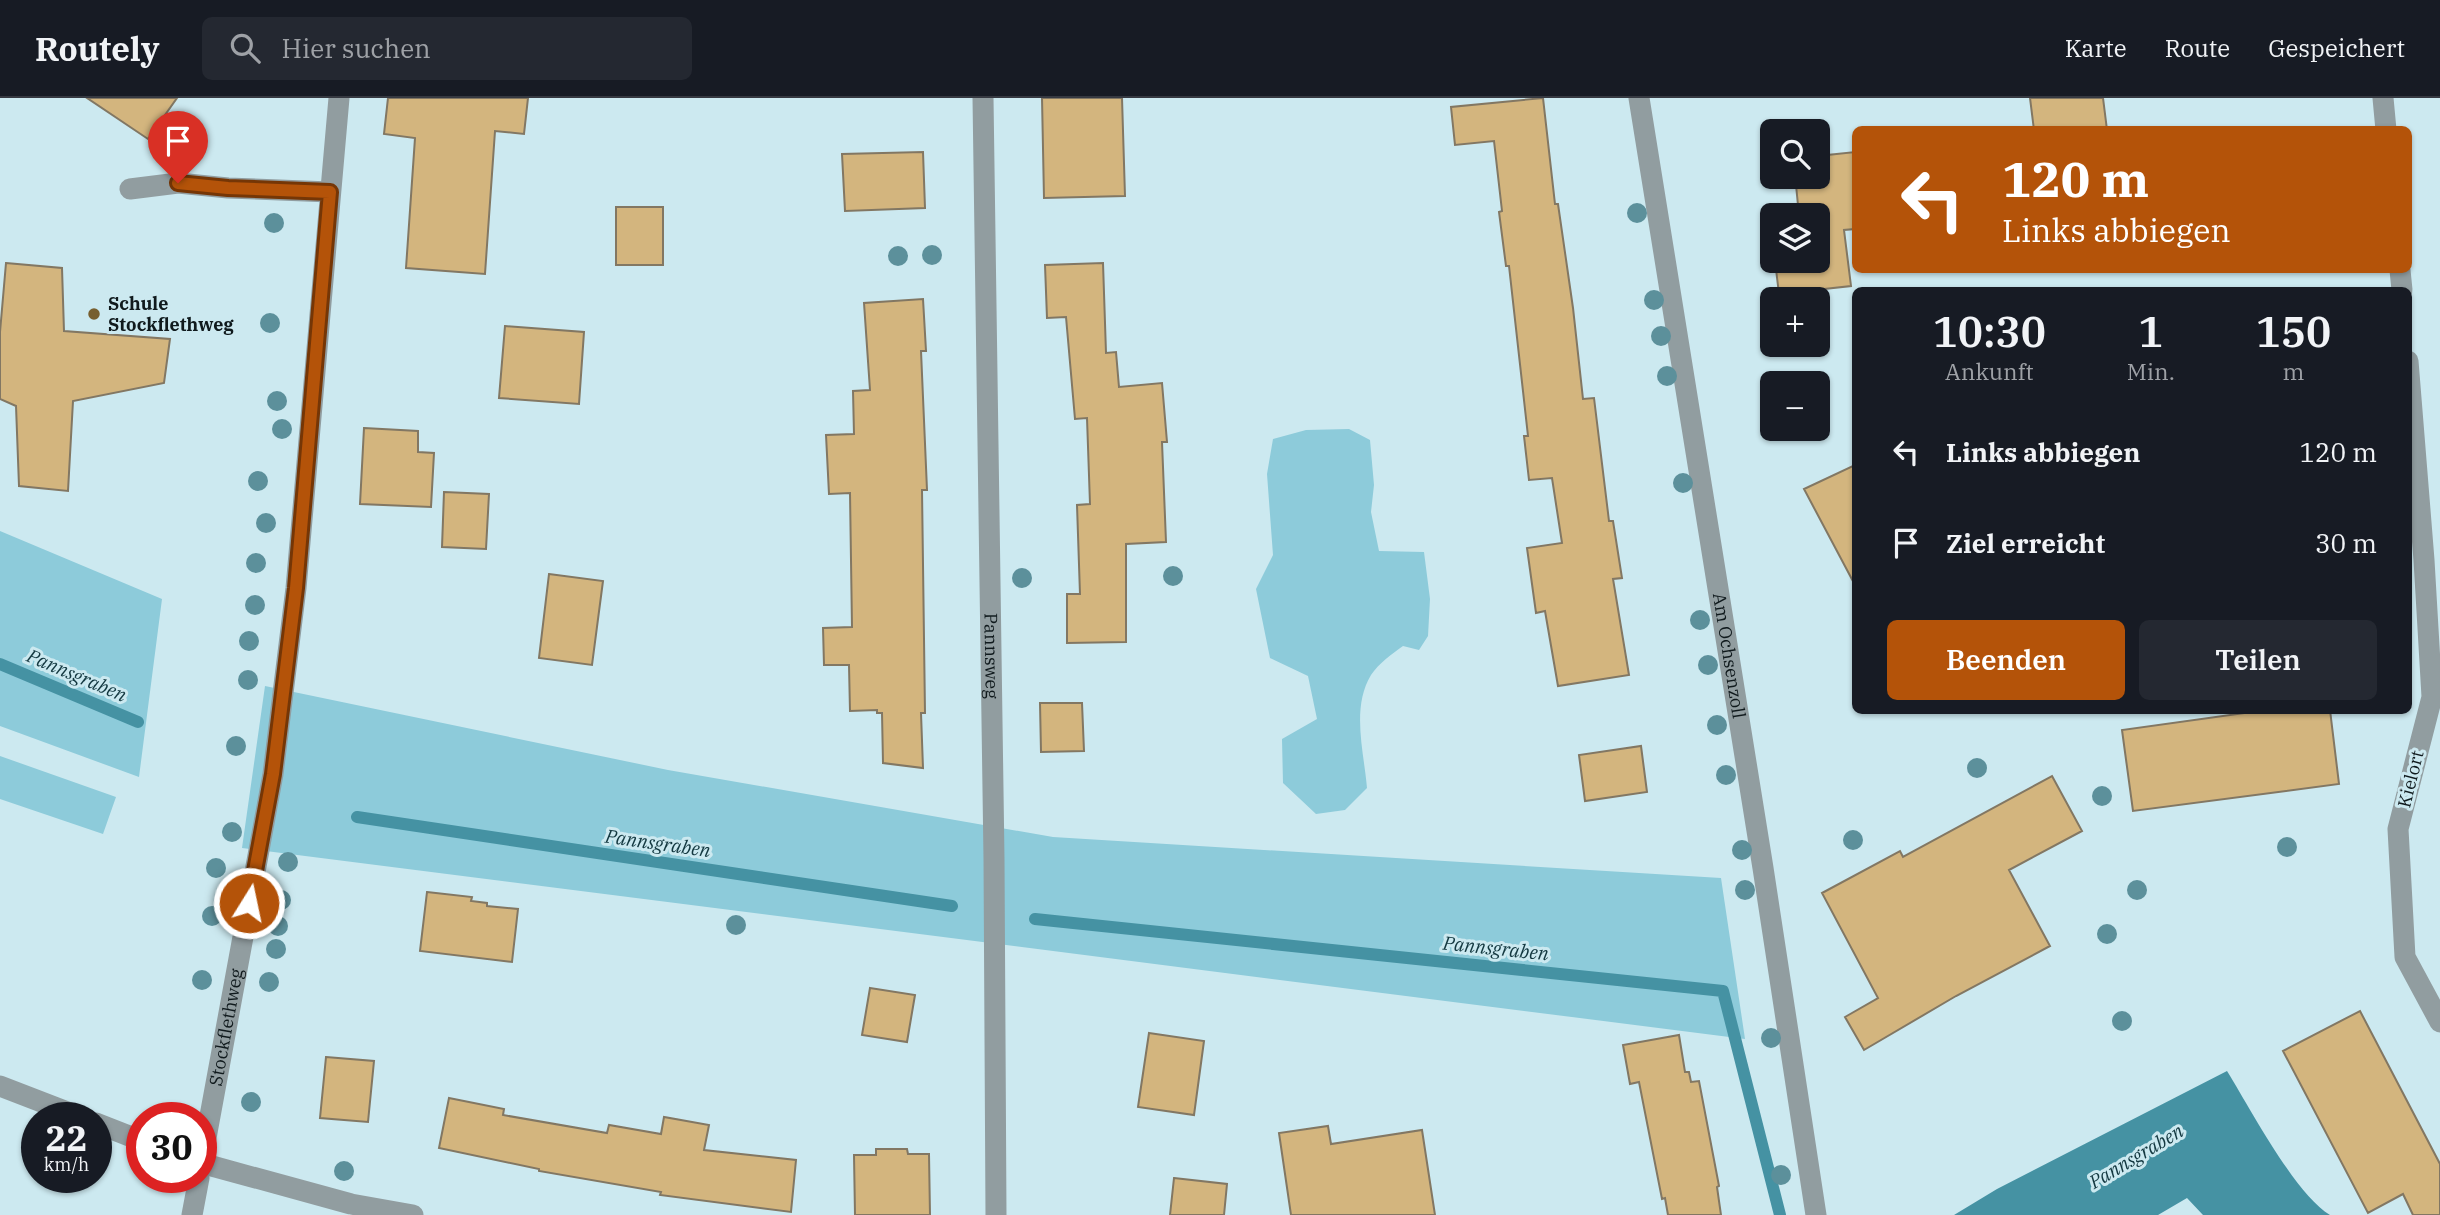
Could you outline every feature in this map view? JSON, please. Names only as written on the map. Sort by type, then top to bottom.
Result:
[{"type":"street","name":"Stockflethweg","points":[[212,1102],[273,774],[296,588],[340,98]]},
{"type":"street","name":"Pannsweg","points":[[983,98],[994,859],[996,1215]]},
{"type":"street","name":"Am Ochsenzoll","points":[[1639,98],[1816,1215]]},
{"type":"street","points":[[2383,98],[2386,126]]},
{"type":"street","points":[[130,189],[178,183],[330,192]]},
{"type":"street","name":"Kielort","points":[[2412,411],[2432,697],[2398,829],[2405,957],[2440,1022]]},
{"type":"street","points":[[0,1086],[42,1102]]},
{"type":"street","points":[[217,1167],[351,1204],[413,1215]]},
{"type":"street","points":[[192,1215],[196,1193]]},
{"type":"shaded area","points":[[1349,429],[1370,440],[1374,485],[1371,512],[1379,551],[1424,552],[1430,599],[1428,636],[1419,650],[1403,646],[1386,659],[1371,675],[1365,688],[1360,730],[1367,788],[1345,810],[1316,814],[1283,783],[1282,739],[1317,719],[1308,676],[1270,658],[1256,589],[1273,555],[1267,474],[1273,439],[1306,430]]},
{"type":"shaded area","points":[[0,531],[162,599],[139,777],[0,726]]},
{"type":"shaded area","points":[[265,686],[668,770],[1053,837],[1721,878],[1745,1039],[242,848]]},
{"type":"shaded area","points":[[0,756],[116,797],[103,834],[0,799]]},
{"type":"water","points":[[2227,1071],[2288,1170],[2316,1204],[2330,1215],[2203,1215],[2187,1198],[2158,1215],[1954,1215],[1997,1189]]},
{"type":"building","points":[[87,98],[177,98],[148,139]]},
{"type":"building","points":[[388,98],[528,98],[524,134],[495,131],[485,274],[406,268],[415,138],[384,134]]},
{"type":"building","points":[[1042,98],[1122,98],[1125,196],[1044,198]]},
{"type":"building","points":[[1543,98],[1583,399],[1594,398],[1609,521],[1613,521],[1622,578],[1613,579],[1629,675],[1558,686],[1545,611],[1536,613],[1527,548],[1562,543],[1552,478],[1529,480],[1524,436],[1528,436],[1509,266],[1506,266],[1499,212],[1502,211],[1494,141],[1455,145],[1451,107]]},
{"type":"building","points":[[2030,98],[2103,98],[2106,126],[2034,126]]},
{"type":"building","points":[[923,152],[925,208],[845,211],[842,154]]},
{"type":"building","points":[[1852,152],[1852,229],[1844,230],[1851,286],[1778,287],[1776,273],[1830,273],[1830,203],[1798,203],[1796,189],[1830,189],[1830,155]]},
{"type":"building","points":[[616,207],[663,207],[663,265],[616,265]]},
{"type":"building","points":[[6,263],[62,268],[64,331],[170,339],[164,383],[73,401],[68,491],[19,486],[16,406],[0,399],[0,332]]},
{"type":"building","points":[[1103,263],[1106,353],[1116,352],[1119,387],[1162,383],[1167,442],[1162,442],[1166,542],[1126,544],[1126,642],[1067,643],[1067,594],[1080,594],[1077,505],[1090,504],[1087,418],[1075,419],[1066,317],[1047,318],[1045,265]]},
{"type":"building","points":[[923,299],[926,351],[921,351],[927,490],[922,490],[925,713],[921,713],[923,768],[883,763],[882,713],[877,713],[877,710],[850,711],[849,665],[824,665],[823,628],[852,627],[850,493],[829,494],[826,435],[854,434],[853,391],[870,390],[864,303]]},
{"type":"building","points":[[505,326],[584,332],[579,404],[499,398]]},
{"type":"building","points":[[364,428],[418,431],[418,452],[434,453],[431,507],[360,504]]},
{"type":"building","points":[[1852,466],[1852,579],[1804,489]]},
{"type":"building","points":[[444,492],[489,494],[486,549],[442,547]]},
{"type":"building","points":[[549,574],[603,581],[592,665],[539,658]]},
{"type":"building","points":[[1040,703],[1082,703],[1084,751],[1041,752]]},
{"type":"building","points":[[2237,714],[2330,714],[2339,784],[2133,811],[2122,730]]},
{"type":"building","points":[[1641,746],[1647,792],[1585,801],[1579,755]]},
{"type":"building","points":[[2052,776],[2082,831],[2009,870],[2050,946],[1956,996],[1864,1050],[1845,1017],[1878,998],[1822,893],[1900,851],[1903,857]]},
{"type":"building","points":[[427,892],[472,897],[471,901],[487,903],[487,906],[518,909],[512,962],[420,951]]},
{"type":"building","points":[[870,988],[915,995],[907,1042],[862,1035]]},
{"type":"building","points":[[2360,1011],[2440,1164],[2440,1215],[2413,1215],[2403,1194],[2368,1213],[2283,1051]]},
{"type":"building","points":[[1149,1033],[1204,1041],[1194,1115],[1138,1107]]},
{"type":"building","points":[[1679,1035],[1685,1072],[1689,1072],[1691,1082],[1699,1081],[1719,1186],[1721,1215],[1668,1215],[1665,1198],[1662,1199],[1639,1082],[1630,1084],[1623,1045]]},
{"type":"building","points":[[326,1057],[374,1061],[368,1122],[320,1118]]},
{"type":"building","points":[[449,1098],[504,1109],[503,1115],[607,1133],[609,1125],[661,1134],[664,1117],[709,1125],[704,1150],[796,1160],[791,1212],[660,1195],[661,1192],[539,1171],[439,1148]]},
{"type":"building","points":[[1328,1126],[1331,1144],[1422,1130],[1435,1215],[1291,1215],[1279,1133]]},
{"type":"building","points":[[876,1149],[907,1149],[908,1154],[929,1154],[930,1215],[855,1215],[854,1155],[876,1155]]},
{"type":"building","points":[[1174,1178],[1227,1184],[1224,1215],[1170,1215]]},
{"type":"waterway","name":"Pannsgraben","points":[[0,664],[138,722]]},
{"type":"waterway","name":"Pannsgraben","points":[[357,817],[952,906]]},
{"type":"waterway","name":"Pannsgraben","points":[[1035,919],[1723,991],[1780,1215]]},
{"type":"place","name":"Schule Stockflethweg","points":[[94,314]]},
{"type":"route","points":[[178,183],[330,192],[296,588],[273,774],[249,903]]}]
